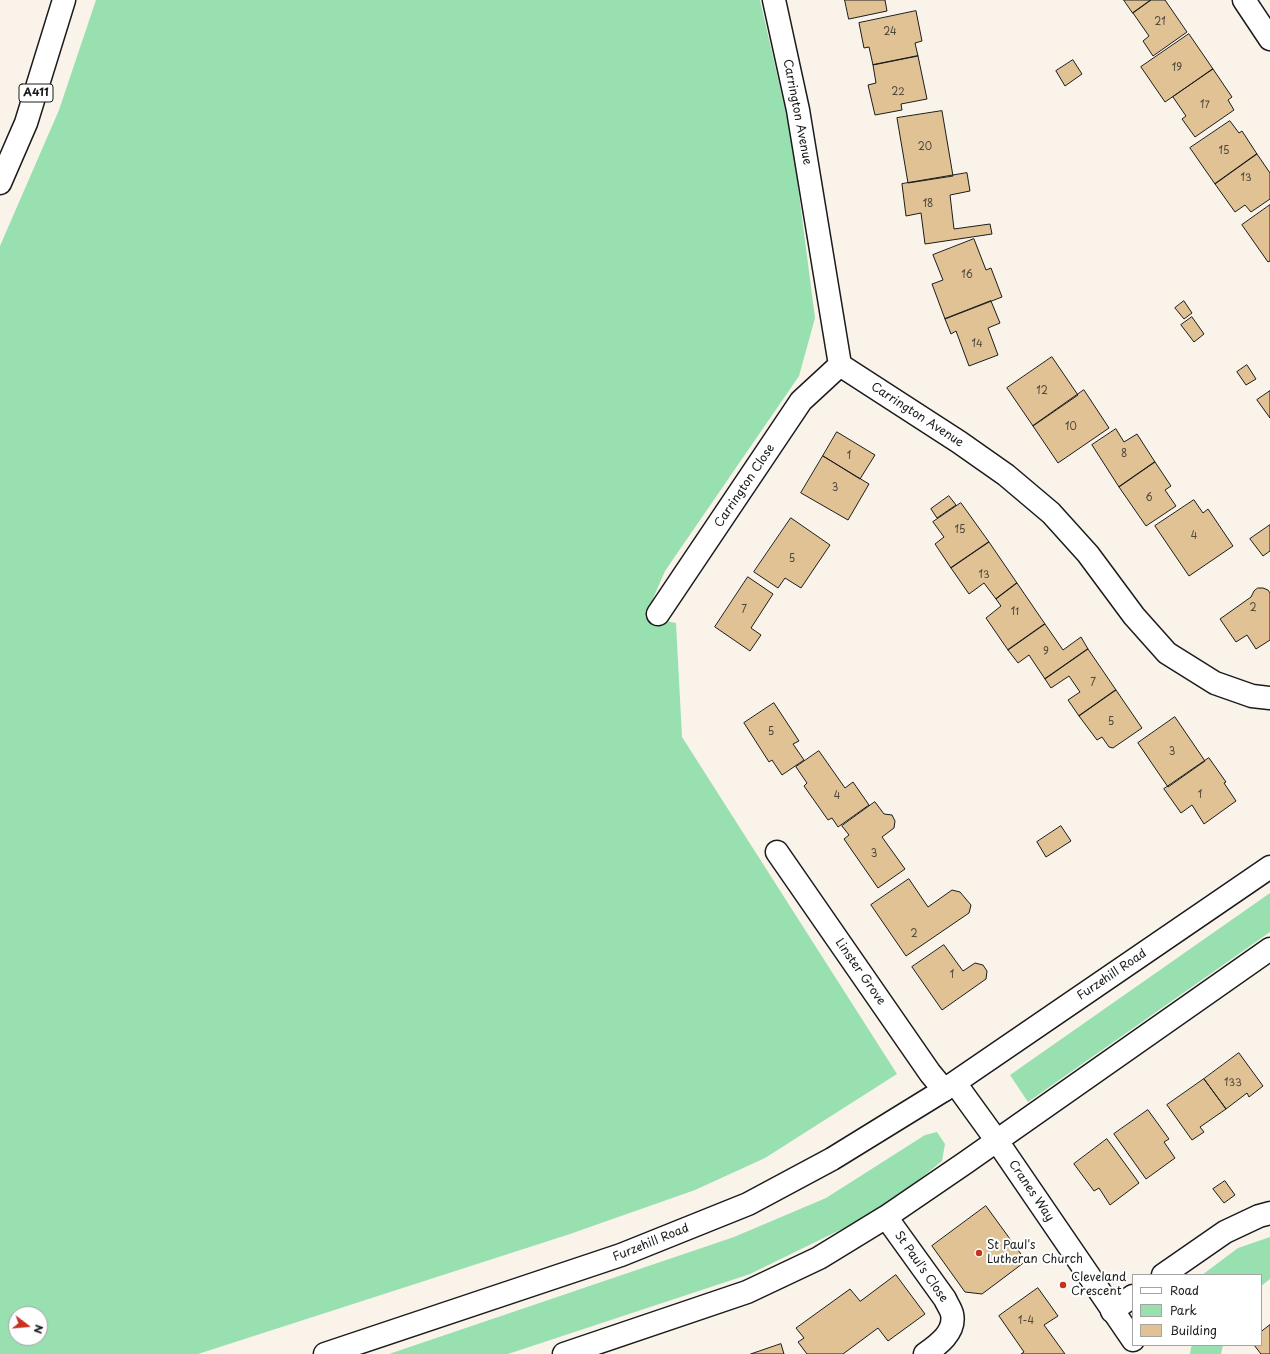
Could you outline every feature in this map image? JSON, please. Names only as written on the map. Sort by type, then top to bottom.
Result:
[{"type":"street","name":"A411","points":[[0,183],[26,123],[64,0]]},
{"type":"street","name":"Carrington Avenue","points":[[774,0],[798,110],[840,365],[959,442],[1006,475],[1051,513],[1088,554],[1134,616],[1167,653],[1215,683],[1252,696],[1270,698]]},
{"type":"street","points":[[1244,0],[1270,39]]},
{"type":"street","name":"Carrington Close","points":[[658,614],[801,401],[840,365]]},
{"type":"street","name":"Linster Grove","points":[[777,852],[921,1060],[949,1087]]},
{"type":"street","name":"Furzehill Road","points":[[325,1354],[621,1255],[748,1204],[832,1159],[949,1087],[1270,867]]},
{"type":"street","points":[[564,1354],[747,1292],[819,1258],[886,1217],[997,1142],[1270,949]]},
{"type":"street","points":[[949,1087],[997,1142]]},
{"type":"street","name":"Cranes Way","points":[[997,1142],[1132,1339]]},
{"type":"street","points":[[1164,1274],[1225,1232],[1259,1216],[1270,1213]]},
{"type":"street","name":"St Paul's Close","points":[[886,1217],[945,1299],[952,1314],[951,1328],[942,1341],[925,1354]]},
{"type":"street","points":[[1112,1311],[1132,1297]]},
{"type":"green space","points":[[96,0],[760,0],[792,140],[815,318],[799,376],[665,571],[645,617],[676,623],[682,737],[897,1074],[765,1158],[695,1190],[570,1234],[198,1354],[0,1354],[0,246],[59,110]]},
{"type":"green space","points":[[1270,893],[1270,932],[1028,1102],[1010,1075]]},
{"type":"green space","points":[[937,1132],[945,1144],[942,1161],[920,1179],[882,1206],[844,1228],[750,1274],[508,1354],[389,1354],[734,1237],[826,1198],[925,1135]]},
{"type":"green space","points":[[1270,1237],[1270,1279],[1262,1285],[1262,1274],[1203,1274],[1238,1248]]},
{"type":"green space","points":[[1223,1346],[1221,1354],[1190,1354],[1191,1347]]},
{"type":"building","points":[[845,0],[885,0],[887,11],[849,19]]},
{"type":"building","points":[[1124,0],[1151,0],[1133,13]]},
{"type":"building","points":[[1151,0],[1165,0],[1187,32],[1153,56],[1143,41],[1149,36],[1133,13]]},
{"type":"building","points":[[916,11],[922,41],[915,43],[918,56],[873,65],[869,47],[864,48],[859,23]]},
{"type":"building","points":[[1189,34],[1213,69],[1165,102],[1141,67]]},
{"type":"building","points":[[918,56],[927,99],[901,104],[902,110],[875,115],[868,85],[876,83],[873,65]]},
{"type":"building","points":[[1073,60],[1082,74],[1065,86],[1056,71]]},
{"type":"building","points":[[1213,69],[1232,97],[1228,100],[1234,110],[1195,137],[1182,119],[1186,116],[1173,97]]},
{"type":"building","points":[[942,111],[953,176],[908,183],[897,118]]},
{"type":"building","points":[[1230,121],[1239,133],[1242,131],[1257,154],[1215,184],[1190,148]]},
{"type":"building","points":[[1257,154],[1270,173],[1270,199],[1251,212],[1245,205],[1235,212],[1215,184]]},
{"type":"building","points":[[967,173],[970,191],[950,195],[954,229],[990,224],[992,234],[925,244],[921,213],[906,216],[902,184]]},
{"type":"building","points":[[1270,205],[1270,261],[1268,262],[1242,225]]},
{"type":"building","points":[[974,239],[986,270],[991,268],[1002,297],[945,319],[932,284],[943,280],[933,255]]},
{"type":"building","points":[[991,301],[1000,323],[988,328],[998,355],[969,366],[956,331],[951,334],[945,319]]},
{"type":"building","points":[[1184,301],[1192,313],[1184,319],[1175,308]]},
{"type":"building","points":[[1192,317],[1204,334],[1194,342],[1181,325]]},
{"type":"building","points":[[1052,357],[1078,395],[1033,426],[1007,388]]},
{"type":"building","points":[[1247,365],[1256,379],[1246,385],[1237,372]]},
{"type":"building","points":[[1084,390],[1109,428],[1058,463],[1033,426]]},
{"type":"building","points":[[1270,391],[1270,418],[1257,400]]},
{"type":"building","points":[[1116,429],[1124,442],[1137,434],[1155,462],[1119,487],[1092,445]]},
{"type":"building","points":[[837,432],[875,455],[860,479],[823,456]]},
{"type":"building","points":[[823,456],[869,484],[848,520],[801,493]]},
{"type":"building","points":[[1155,462],[1171,486],[1165,490],[1176,506],[1146,526],[1119,487]]},
{"type":"building","points":[[949,496],[956,505],[937,518],[931,509]]},
{"type":"building","points":[[1194,500],[1203,513],[1208,509],[1233,546],[1189,576],[1155,526]]},
{"type":"building","points":[[961,503],[989,542],[951,568],[935,544],[944,537],[933,522]]},
{"type":"building","points":[[791,518],[830,545],[801,588],[785,578],[778,588],[754,572]]},
{"type":"building","points":[[1270,525],[1270,551],[1263,556],[1250,539]]},
{"type":"building","points":[[989,542],[1017,583],[996,599],[984,583],[969,594],[951,568]]},
{"type":"building","points":[[748,577],[773,594],[751,628],[761,635],[750,651],[715,627]]},
{"type":"building","points":[[1017,583],[1045,624],[1008,650],[986,618],[1001,606],[996,599]]},
{"type":"building","points":[[1258,588],[1268,590],[1270,593],[1270,640],[1256,649],[1247,635],[1236,642],[1220,619],[1251,597],[1254,591]]},
{"type":"building","points":[[1045,624],[1063,650],[1081,637],[1088,649],[1045,679],[1029,655],[1018,663],[1008,650]]},
{"type":"building","points":[[1088,649],[1116,690],[1079,716],[1068,700],[1080,692],[1069,676],[1051,688],[1045,679]]},
{"type":"building","points":[[1116,690],[1142,728],[1113,748],[1109,747],[1102,737],[1097,740],[1079,716]]},
{"type":"building","points":[[774,703],[799,741],[793,744],[804,760],[782,775],[772,760],[769,762],[744,723]]},
{"type":"building","points":[[1175,717],[1205,761],[1168,787],[1138,743]]},
{"type":"building","points":[[819,751],[845,788],[853,782],[869,805],[838,827],[832,818],[828,820],[804,786],[807,783],[796,767]]},
{"type":"building","points":[[1209,758],[1226,782],[1224,783],[1236,801],[1204,824],[1192,805],[1181,813],[1164,789]]},
{"type":"building","points":[[875,802],[884,814],[892,815],[895,821],[894,828],[882,837],[905,869],[878,888],[844,839],[849,835],[842,826]]},
{"type":"building","points":[[1061,826],[1071,841],[1046,857],[1037,842]]},
{"type":"building","points":[[909,879],[928,907],[952,890],[960,892],[971,905],[969,913],[906,956],[871,905]]},
{"type":"building","points":[[944,945],[963,971],[975,963],[983,965],[987,971],[986,979],[942,1010],[912,967]]},
{"type":"building","points":[[1239,1053],[1263,1086],[1249,1097],[1247,1093],[1226,1109],[1204,1079]]},
{"type":"building","points":[[1204,1079],[1226,1109],[1200,1127],[1204,1132],[1192,1140],[1167,1105]]},
{"type":"building","points":[[1148,1110],[1169,1139],[1164,1142],[1175,1158],[1146,1179],[1114,1134]]},
{"type":"building","points":[[1107,1139],[1139,1183],[1110,1205],[1099,1188],[1094,1191],[1074,1164]]},
{"type":"building","points":[[1225,1181],[1235,1195],[1224,1203],[1213,1189]]},
{"type":"building","name":"St Paul's Lutheran Church","points":[[986,1206],[1026,1261],[982,1294],[965,1292],[932,1246]]},
{"type":"building","points":[[896,1275],[925,1314],[888,1341],[878,1328],[843,1354],[807,1354],[798,1342],[804,1338],[796,1328],[850,1289],[860,1301]]},
{"type":"building","points":[[1038,1288],[1058,1316],[1044,1325],[1065,1354],[1021,1354],[1024,1352],[999,1316]]},
{"type":"building","points":[[1270,1325],[1270,1354],[1261,1354],[1255,1346],[1262,1346],[1262,1331]]},
{"type":"building","points":[[781,1344],[784,1354],[751,1354]]},
{"type":"place","name":"St Paul's Lutheran Church","points":[[979,1253]]},
{"type":"place","name":"Cleveland Crescent","points":[[1063,1285]]}]
